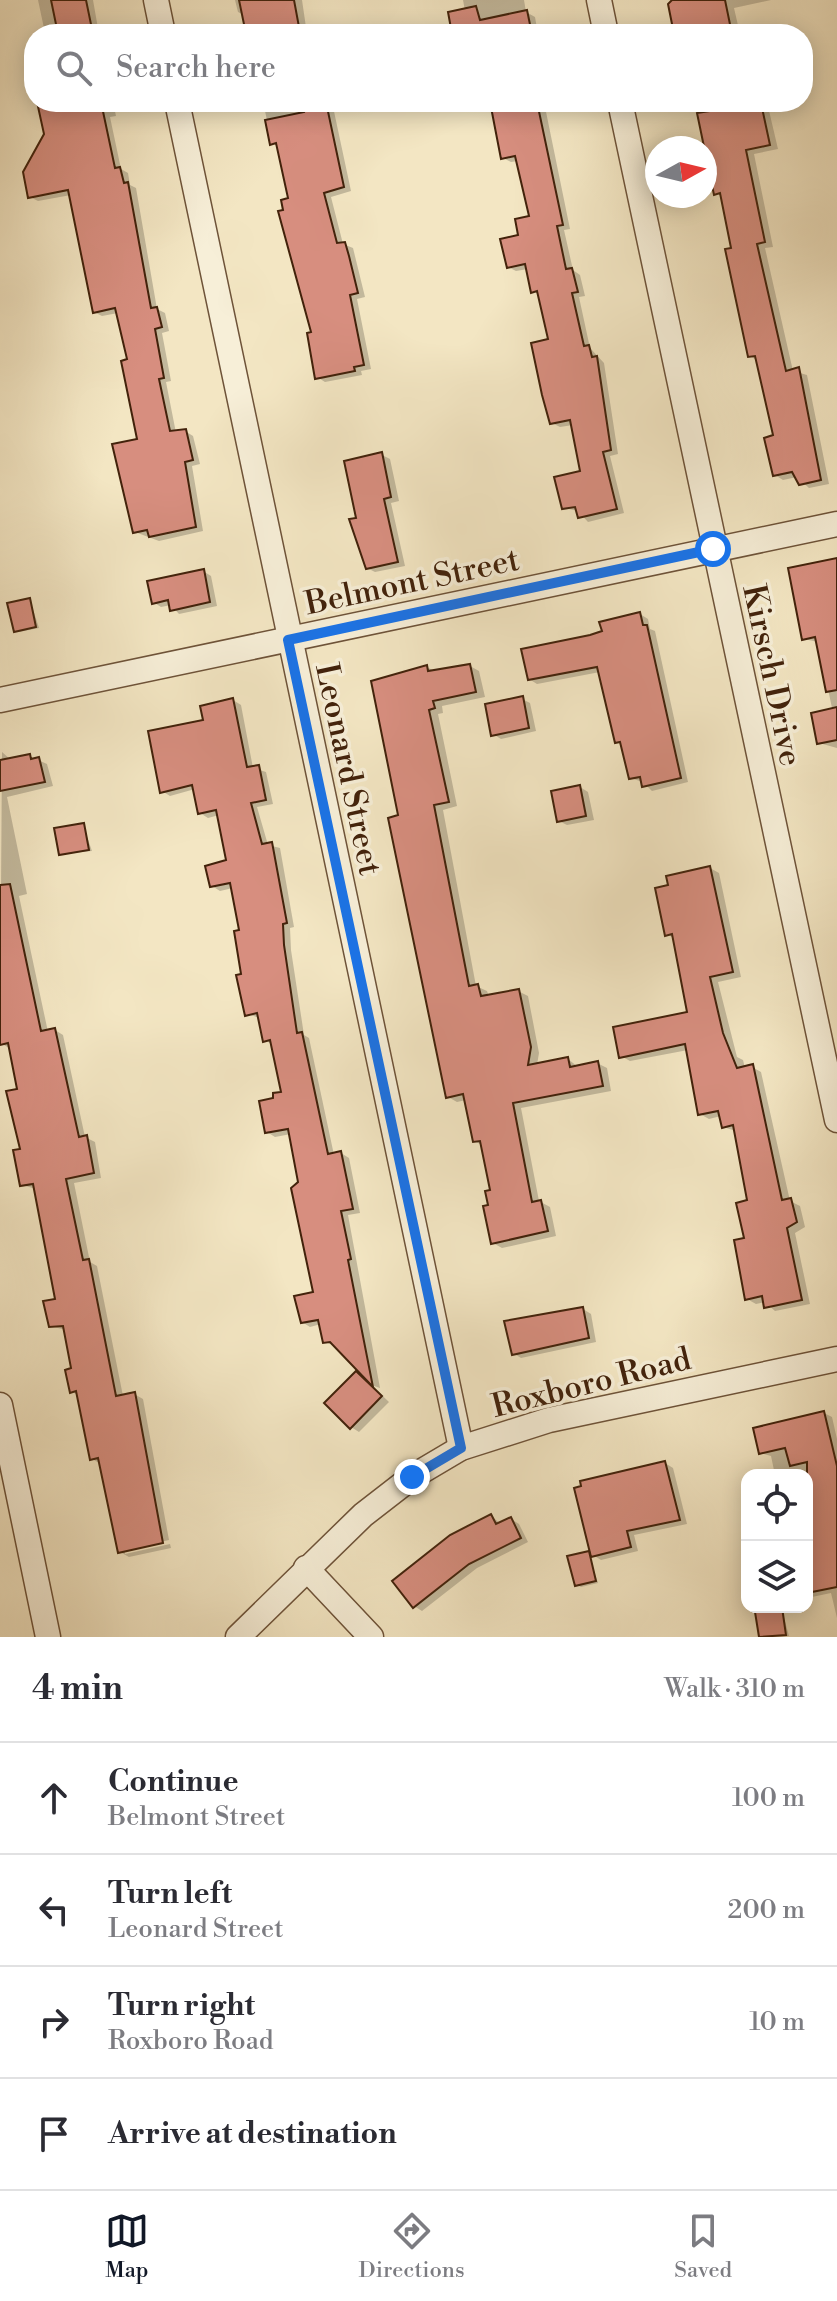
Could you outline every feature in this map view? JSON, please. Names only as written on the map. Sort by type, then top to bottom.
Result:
[{"type":"street","points":[[156,0],[161,24]]},
{"type":"street","points":[[599,0],[604,24]]},
{"type":"street","name":"Leonard Street","points":[[179,112],[288,640],[461,1448]]},
{"type":"street","name":"Kirsch Drive","points":[[622,112],[837,1120]]},
{"type":"street","name":"Belmont Street","points":[[0,700],[837,524]]},
{"type":"street","name":"Roxboro Road","points":[[238,1637],[306,1568],[399,1486],[461,1448],[549,1420],[837,1359]]},
{"type":"street","points":[[0,1405],[48,1637]]},
{"type":"street","points":[[306,1568],[371,1637]]},
{"type":"building","points":[[51,0],[86,0],[91,24],[56,24]]},
{"type":"building","points":[[239,0],[294,0],[298,24],[244,24]]},
{"type":"building","points":[[672,0],[725,0],[730,24],[672,24],[668,4]]},
{"type":"building","points":[[476,6],[480,20],[527,10],[530,24],[450,24],[448,12]]},
{"type":"building","points":[[39,112],[103,112],[115,168],[120,167],[124,183],[128,182],[151,308],[157,307],[162,327],[155,329],[164,378],[159,379],[170,431],[186,429],[193,460],[185,462],[196,527],[149,537],[147,530],[133,533],[112,444],[137,439],[121,361],[127,359],[115,308],[93,313],[68,190],[28,198],[23,172],[44,134]]},
{"type":"building","points":[[304,112],[328,112],[344,187],[324,193],[337,243],[345,242],[358,293],[350,295],[364,365],[354,367],[355,371],[315,379],[307,333],[311,332],[278,211],[283,210],[281,200],[288,198],[276,143],[270,145],[265,120]]},
{"type":"building","points":[[492,112],[539,112],[563,225],[557,226],[566,269],[572,268],[578,292],[572,293],[584,346],[589,345],[592,357],[597,356],[611,450],[603,452],[617,509],[578,518],[575,507],[562,509],[554,477],[580,471],[570,420],[550,424],[542,395],[531,343],[548,339],[537,291],[531,293],[525,264],[507,268],[500,239],[518,235],[515,219],[529,216],[515,156],[501,159]]},
{"type":"building","points":[[763,112],[770,145],[746,150],[765,242],[757,244],[786,371],[799,367],[821,480],[799,485],[792,472],[773,476],[764,438],[773,435],[755,356],[748,357],[725,249],[731,248],[720,193],[717,194],[717,136],[702,136],[697,113]]},
{"type":"building","points":[[382,452],[391,497],[384,499],[398,562],[366,569],[349,519],[356,518],[344,461]]},
{"type":"building","points":[[837,558],[837,690],[826,692],[815,637],[802,640],[788,568]]},
{"type":"building","points":[[204,569],[210,602],[170,611],[168,600],[152,604],[147,581]]},
{"type":"building","points":[[30,598],[36,627],[14,632],[7,603]]},
{"type":"building","points":[[640,612],[643,625],[647,625],[681,778],[642,787],[640,777],[629,779],[620,742],[615,743],[597,667],[528,680],[521,649],[590,635],[602,631],[599,622]]},
{"type":"building","points":[[470,664],[476,692],[433,701],[435,708],[429,710],[449,802],[434,805],[469,986],[478,984],[481,996],[519,989],[531,1047],[528,1065],[568,1057],[570,1067],[598,1061],[603,1086],[513,1103],[532,1202],[541,1200],[548,1231],[491,1244],[483,1206],[488,1205],[485,1191],[490,1190],[480,1141],[473,1142],[463,1094],[446,1098],[388,818],[398,815],[371,681],[427,665],[428,671]]},
{"type":"building","points":[[523,696],[529,728],[491,736],[485,704]]},
{"type":"building","points":[[233,698],[247,767],[259,765],[266,800],[251,803],[262,844],[272,842],[287,923],[283,924],[284,945],[297,1033],[302,1032],[328,1154],[341,1151],[353,1209],[341,1211],[373,1387],[330,1342],[323,1343],[318,1320],[301,1323],[294,1296],[313,1292],[291,1188],[298,1182],[288,1129],[265,1133],[259,1101],[273,1098],[273,1093],[281,1092],[270,1040],[263,1042],[257,1013],[245,1016],[236,975],[241,974],[234,931],[239,930],[230,883],[210,887],[205,866],[226,860],[216,810],[198,814],[192,785],[160,793],[148,731],[203,720],[200,706]]},
{"type":"building","points":[[837,707],[837,740],[817,744],[811,713]]},
{"type":"building","points":[[30,754],[31,759],[39,757],[45,782],[0,791],[0,760]]},
{"type":"building","points":[[580,785],[586,816],[557,822],[551,791]]},
{"type":"building","points":[[84,823],[89,850],[59,855],[54,828]]},
{"type":"building","points":[[710,866],[733,972],[710,977],[723,1033],[737,1068],[753,1064],[782,1200],[791,1198],[797,1222],[787,1228],[802,1300],[764,1308],[762,1296],[745,1300],[734,1240],[744,1238],[736,1203],[747,1200],[733,1125],[722,1128],[718,1111],[698,1115],[685,1044],[619,1058],[613,1027],[687,1012],[672,934],[665,936],[655,888],[668,885],[666,876]]},
{"type":"building","points":[[10,884],[41,1031],[55,1028],[79,1137],[87,1135],[94,1173],[66,1179],[83,1260],[89,1259],[116,1396],[135,1392],[163,1543],[118,1553],[98,1458],[90,1460],[76,1391],[70,1393],[65,1370],[71,1368],[63,1326],[49,1327],[43,1301],[55,1299],[33,1184],[20,1186],[13,1150],[20,1149],[6,1091],[17,1089],[8,1043],[0,1045],[0,885]]},
{"type":"building","points":[[583,1307],[589,1338],[512,1355],[504,1321]]},
{"type":"building","points":[[356,1371],[382,1396],[350,1429],[324,1403]]},
{"type":"building","points":[[824,1411],[837,1466],[837,1587],[813,1592],[813,1469],[807,1469],[807,1462],[790,1466],[785,1448],[759,1454],[753,1428]]},
{"type":"building","points":[[665,1461],[680,1520],[627,1531],[631,1547],[591,1557],[574,1488],[581,1486],[580,1481]]},
{"type":"building","points":[[491,1514],[496,1524],[511,1517],[521,1538],[469,1564],[413,1608],[392,1581],[450,1535]]},
{"type":"building","points":[[589,1551],[596,1581],[575,1586],[567,1556]]},
{"type":"building","points":[[755,1613],[783,1613],[786,1635],[759,1637]]},
{"type":"route","points":[[412,1477],[461,1448],[288,640],[713,549]]}]
